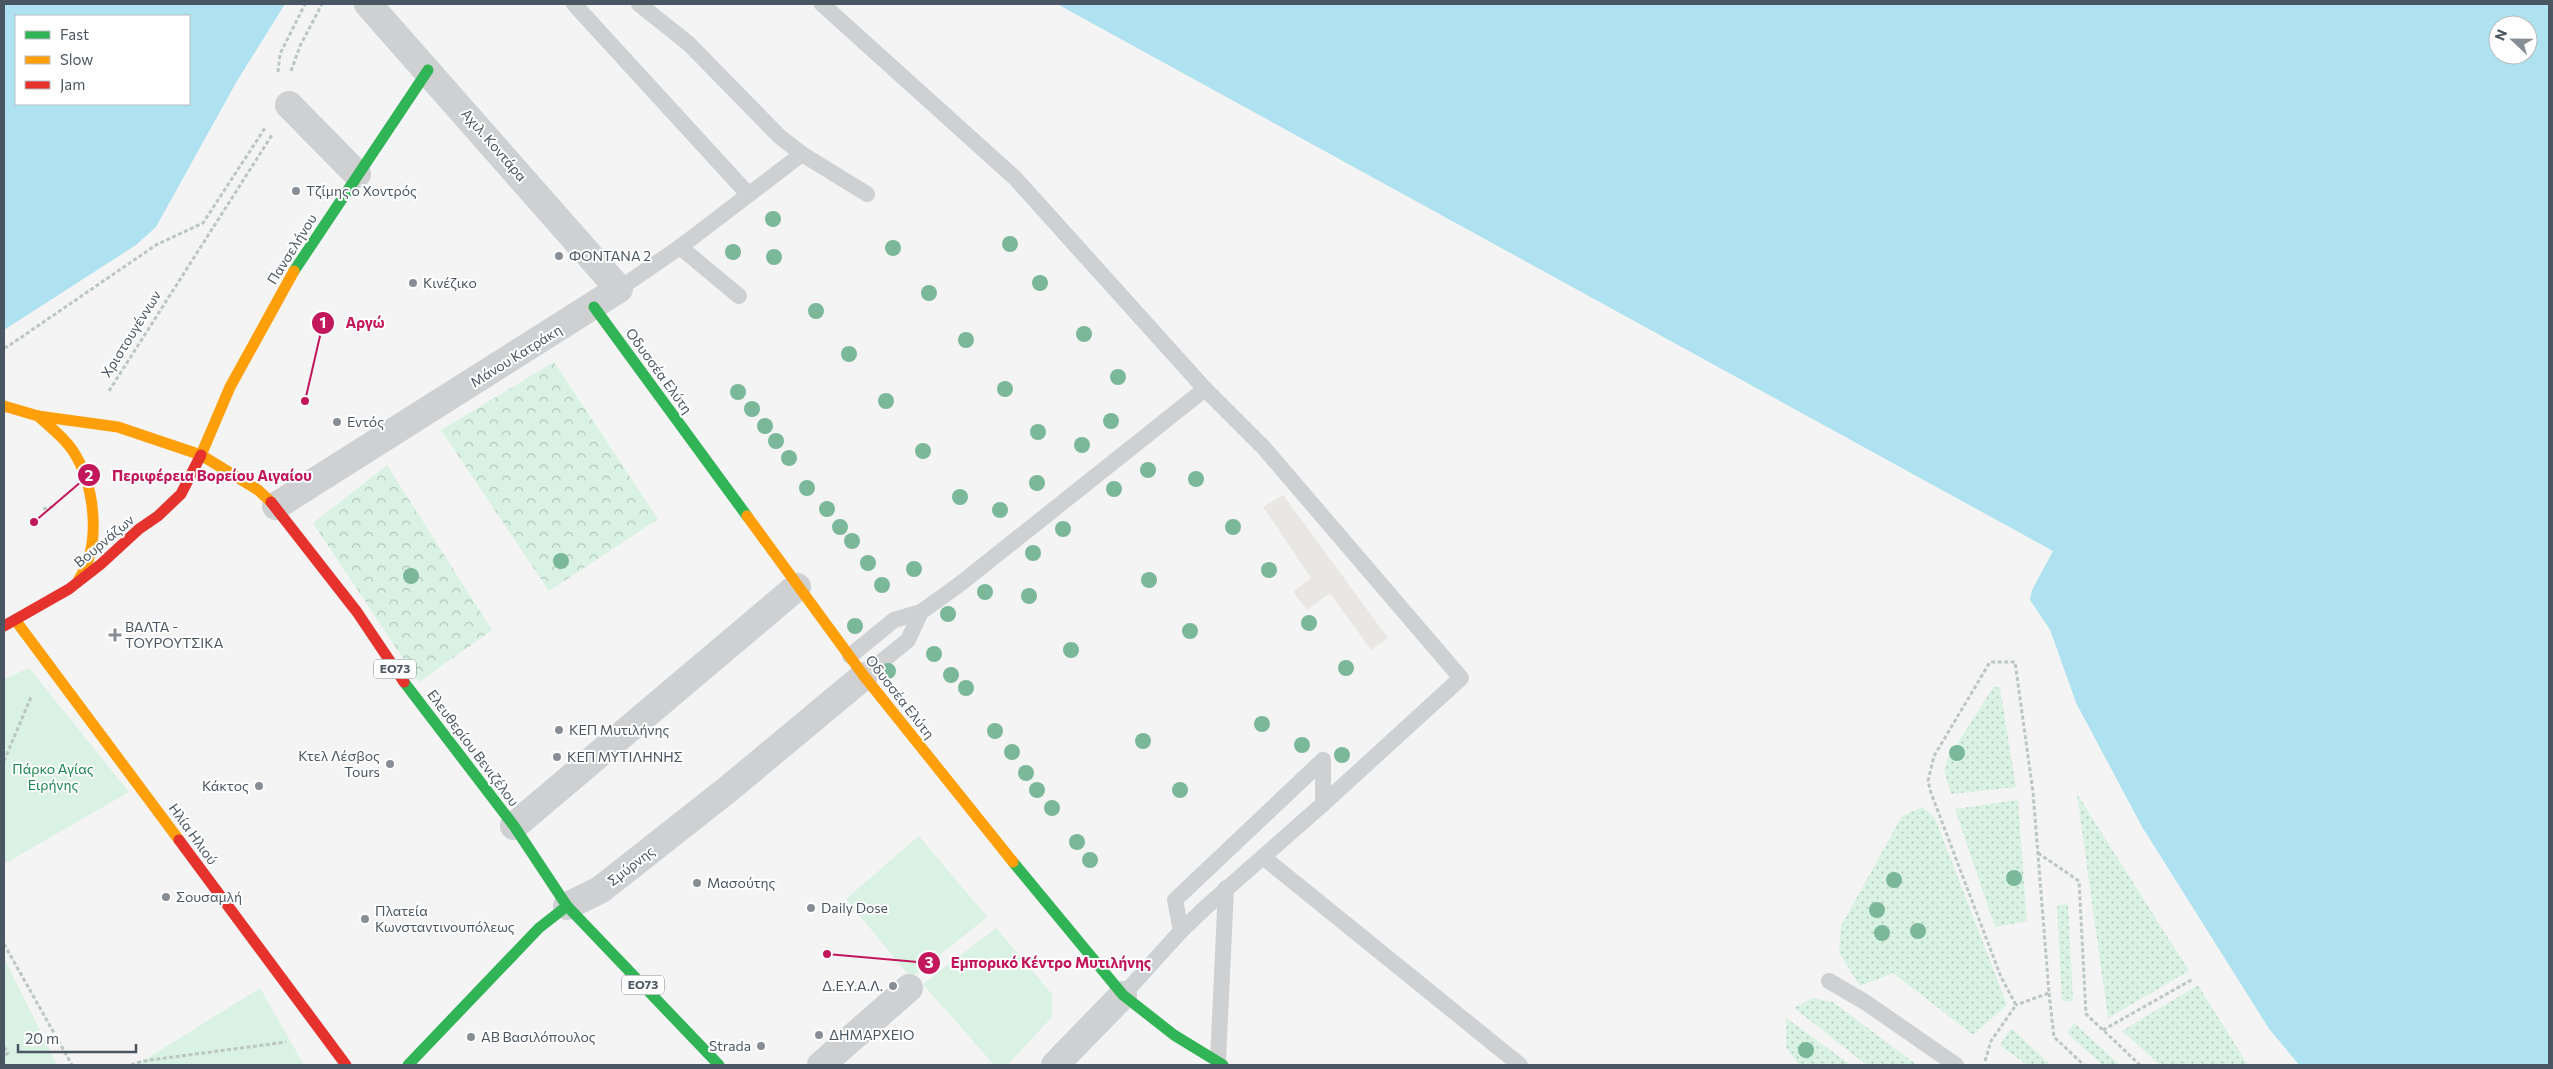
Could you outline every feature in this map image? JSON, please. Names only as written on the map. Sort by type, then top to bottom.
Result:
[{"type":"street","name":"Αχιλ. Κοντάρα","points":[[368,4],[619,289]]},
{"type":"street","name":"Πανσελήνου","points":[[201,455],[230,387],[296,266],[428,70]]},
{"type":"street","points":[[280,112],[357,174]]},
{"type":"street","name":"Μάνου Κατράκη","points":[[276,506],[594,307],[619,289]]},
{"type":"street","name":"Οδυσσέα Ελύτη","points":[[594,307],[797,587],[857,666],[938,771],[1123,995],[1174,1035],[1221,1063]]},
{"type":"street","name":"ΕΟ73","points":[[4,406],[38,416],[118,427],[201,455]]},
{"type":"street","name":"ΕΟ73","points":[[38,416],[72,448],[80,464],[86,486],[94,534],[93,548],[82,576],[69,589]]},
{"type":"street","name":"Ελευθερίου Βενιζέλου","points":[[201,455],[258,490],[276,506],[357,612],[394,669],[514,826],[567,906],[719,1065]]},
{"type":"street","name":"Βουρνάζων","points":[[4,626],[69,589],[101,564],[139,529],[158,516],[181,494],[201,455]]},
{"type":"street","points":[[514,826],[797,587]]},
{"type":"street","name":"Ηλία Ηλιού","points":[[16,620],[346,1065]]},
{"type":"street","name":"Σμύρνης","points":[[408,1065],[540,928],[567,906],[600,890],[788,741],[857,666]]},
{"type":"street","points":[[821,1065],[909,988]]},
{"type":"street","points":[[1055,1065],[1123,995]]},
{"type":"lane","points":[[574,4],[748,194]]},
{"type":"lane","points":[[639,4],[689,44],[779,136],[802,154],[867,194]]},
{"type":"lane","points":[[822,4],[1015,178],[1205,389],[1264,448],[1461,678],[1181,930],[1123,995]]},
{"type":"lane","name":"Μάνου Κατράκη","points":[[619,289],[680,248],[802,154]]},
{"type":"lane","points":[[680,248],[739,296]]},
{"type":"lane","points":[[857,666],[894,620],[921,612],[1112,465],[1205,389]]},
{"type":"lane","points":[[857,666],[908,640],[921,612]]},
{"type":"lane","points":[[1181,930],[1175,900],[1324,760],[1323,804]]},
{"type":"lane","points":[[1263,857],[1520,1065]]},
{"type":"lane","points":[[1221,1063],[1226,888]]},
{"type":"lane","points":[[1830,981],[1865,1002],[1956,1065]]},
{"type":"path","points":[[278,73],[280,54],[305,4]]},
{"type":"path","points":[[4,347],[7,347],[156,245],[203,223],[280,112]]},
{"type":"path","name":"Χριστουγέννων","points":[[108,392],[213,226]]},
{"type":"path","points":[[43,509],[62,505]]},
{"type":"path","points":[[4,761],[46,661]]},
{"type":"path","points":[[2016,1005],[2001,977],[1931,794],[1928,781],[1934,756],[1990,662],[2015,662],[2033,792],[2054,1038],[2084,1065]]},
{"type":"path","points":[[2038,853],[2078,881],[2086,1014],[2140,1065]]},
{"type":"path","points":[[4,944],[72,1065]]},
{"type":"path","points":[[2103,1030],[2193,979]]},
{"type":"path","points":[[1984,1065],[1991,1041],[2016,1005],[2049,993]]},
{"type":"path","points":[[131,1065],[143,1061],[325,1037]]},
{"type":"path","points":[[4,1047],[8,1053],[4,1056]]},
{"type":"shaded area","points":[[1283,495],[1388,638],[1371,650],[1330,593],[1307,610],[1293,592],[1311,578],[1263,507]]},
{"type":"green space","points":[[554,362],[658,519],[549,591],[441,430]]},
{"type":"green space","points":[[387,465],[492,630],[419,682],[313,523]]},
{"type":"green space","name":"Πάρκο Αγίας Ειρήνης","points":[[29,668],[129,792],[4,864],[4,679]]},
{"type":"green space","points":[[1994,686],[2000,688],[2016,787],[1951,794],[1944,770],[1947,760]]},
{"type":"green space","points":[[2077,794],[2189,971],[2108,1018]]},
{"type":"green space","points":[[2018,800],[2027,921],[1995,927],[1955,809]]},
{"type":"green space","points":[[1923,807],[1935,818],[2007,1005],[1973,1035],[1893,973],[1860,986],[1839,953],[1841,926],[1902,816]]},
{"type":"green space","points":[[919,836],[987,917],[911,978],[846,899]]},
{"type":"green space","points":[[2068,904],[2073,1001],[2062,1001],[2057,905]]},
{"type":"green space","points":[[996,928],[1052,994],[1052,1017],[1007,1065],[994,1065],[923,984]]},
{"type":"green space","points":[[4,958],[57,1065],[4,1065]]},
{"type":"green space","points":[[2198,985],[2248,1065],[2160,1065],[2122,1031]]},
{"type":"green space","points":[[260,988],[304,1065],[133,1065],[143,1061]]},
{"type":"green space","points":[[1813,998],[1833,1002],[1917,1065],[1867,1065],[1794,1008]]},
{"type":"green space","points":[[1786,1018],[1851,1065],[1799,1065],[1786,1047]]},
{"type":"green space","points":[[2074,1023],[2120,1065],[2103,1065],[2067,1033]]},
{"type":"green space","points":[[2011,1028],[2051,1065],[2027,1065],[2000,1045]]},
{"type":"water","points":[[4,4],[285,4],[237,81],[156,227],[136,245],[4,330]]},
{"type":"water","points":[[1057,4],[2549,4],[2549,1065],[2299,1065],[2269,1029],[2142,827],[2076,703],[2050,630],[2030,600],[2032,590],[2053,551]]},
{"type":"pier","points":[[2030,600],[2050,630],[2076,703],[2142,827],[2269,1029],[2299,1065],[2295,1065],[2267,1030],[2140,828],[2074,704],[2048,631],[2029,602]]},
{"type":"traffic: fast","points":[[294,271],[428,70]]},
{"type":"traffic: fast","points":[[594,307],[747,516]]},
{"type":"traffic: fast","points":[[404,682],[514,826],[567,906],[719,1065]]},
{"type":"traffic: fast","points":[[1013,862],[1123,995],[1174,1035],[1223,1065]]},
{"type":"traffic: fast","points":[[408,1065],[539,928],[567,906]]},
{"type":"traffic: slow","points":[[201,455],[230,387],[294,271]]},
{"type":"traffic: slow","points":[[4,406],[38,416],[118,427],[201,455],[258,490],[271,502]]},
{"type":"traffic: slow","points":[[38,416],[57,432],[73,451],[81,465],[91,497],[93,515],[91,549],[79,579]]},
{"type":"traffic: slow","points":[[747,516],[864,676],[1013,862]]},
{"type":"traffic: slow","points":[[16,621],[179,840]]},
{"type":"traffic: jam","points":[[4,626],[69,589],[101,564],[139,529],[158,516],[181,494],[201,455]]},
{"type":"traffic: jam","points":[[271,502],[357,612],[404,682]]},
{"type":"traffic: jam","points":[[179,840],[346,1065]]},
{"type":"place","name":"Τζίμης ο Χοντρός","points":[[296,191]]},
{"type":"place","name":"ΦΟΝΤΑΝΑ 2","points":[[559,256]]},
{"type":"place","name":"Κινέζικο","points":[[413,283]]},
{"type":"place","name":"Αργώ","points":[[305,401]]},
{"type":"place","name":"Εντός","points":[[337,422]]},
{"type":"place","name":"Περιφέρεια Βορείου Αιγαίου","points":[[34,522]]},
{"type":"place","name":"ΒΑΛΤΑ - ΤΟΥΡΟΥΤΣΙΚΑ","points":[[115,635]]},
{"type":"place","name":"ΚΕΠ Μυτιλήνης","points":[[559,730]]},
{"type":"place","name":"ΚΕΠ ΜΥΤΙΛΗΝΗΣ","points":[[557,757]]},
{"type":"place","name":"Κτελ Λέσβος Tours","points":[[390,764]]},
{"type":"place","name":"Κάκτος","points":[[259,786]]},
{"type":"place","name":"Μασούτης","points":[[697,883]]},
{"type":"place","name":"Σουσαμλή","points":[[166,897]]},
{"type":"place","name":"Daily Dose","points":[[811,908]]},
{"type":"place","name":"Πλατεία Κωνσταντινουπόλεως","points":[[365,919]]},
{"type":"place","name":"Εμπορικό Κέντρο Μυτιλήνης","points":[[827,954]]},
{"type":"place","name":"Δ.Ε.Υ.Α.Λ.","points":[[893,986]]},
{"type":"place","name":"ΔΗΜΑΡΧΕΙΟ","points":[[819,1035]]},
{"type":"place","name":"ΑΒ Βασιλόπουλος","points":[[471,1037]]},
{"type":"place","name":"Strada","points":[[761,1046]]}]
